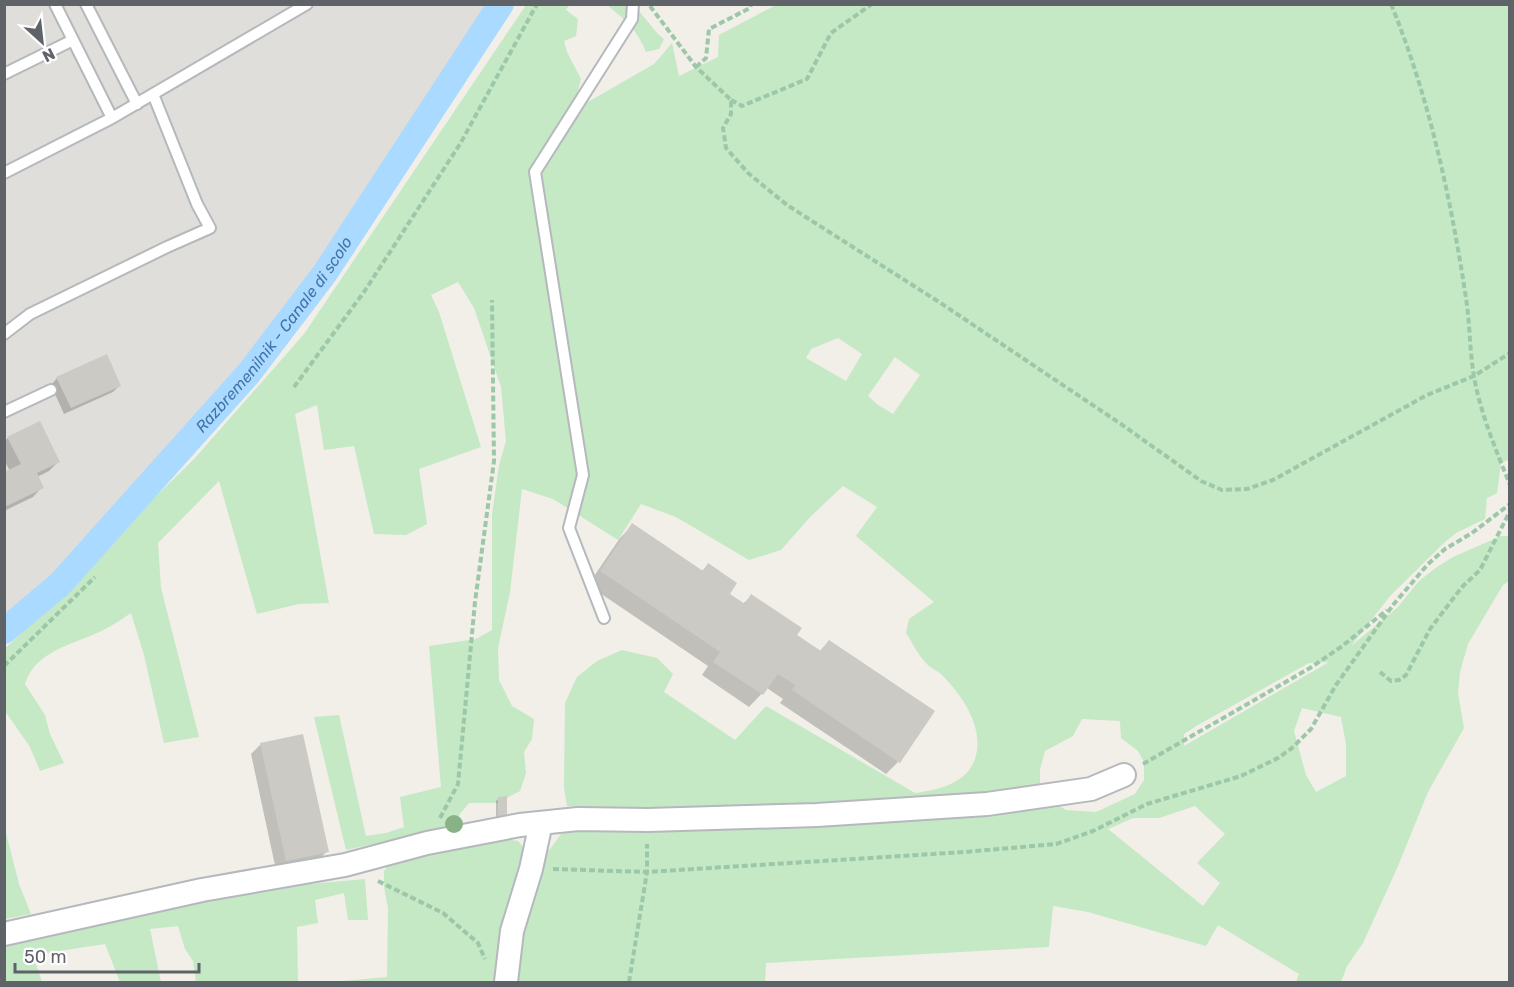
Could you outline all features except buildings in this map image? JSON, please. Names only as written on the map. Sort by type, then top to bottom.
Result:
[{"type":"street","points":[[4,934],[202,890],[345,865],[427,843],[520,825],[578,819],[648,820],[817,815],[987,804],[1091,789],[1124,775]]},
{"type":"street","points":[[506,982],[512,931],[542,823]]},
{"type":"lane","points":[[55,4],[112,117]]},
{"type":"lane","points":[[86,4],[137,104]]},
{"type":"lane","points":[[4,173],[137,104],[307,4]]},
{"type":"lane","points":[[604,618],[569,528],[583,475],[535,172],[632,19],[633,4]]},
{"type":"lane","points":[[4,74],[73,40]]},
{"type":"lane","points":[[4,334],[30,314],[167,246],[210,228],[197,204],[153,94]]},
{"type":"lane","points":[[4,412],[51,390]]},
{"type":"path","points":[[294,387],[364,292],[460,144],[537,4]]},
{"type":"path","points":[[650,4],[696,67],[731,100],[742,106],[807,79],[831,33],[872,4]]},
{"type":"path","points":[[696,67],[706,58],[709,29],[750,8],[751,4]]},
{"type":"path","points":[[1391,4],[1428,116],[1442,171],[1467,305],[1474,376],[1489,433],[1509,485]]},
{"type":"path","points":[[731,100],[731,114],[723,128],[726,148],[748,173],[788,205],[1006,347],[1201,481],[1222,490],[1247,489],[1273,480],[1426,395],[1474,376],[1509,353]]},
{"type":"path","points":[[427,843],[458,784],[475,602],[494,461],[492,300]]},
{"type":"path","points":[[1124,775],[1311,668],[1341,647],[1393,605],[1428,564],[1445,549],[1472,533],[1509,504]]},
{"type":"path","points":[[1380,672],[1391,681],[1399,680],[1406,675],[1430,628],[1462,587],[1480,570],[1509,511]]},
{"type":"path","points":[[4,666],[95,577]]},
{"type":"path","points":[[629,982],[647,872],[648,820]]},
{"type":"path","points":[[345,865],[443,913],[478,943],[487,963]]},
{"type":"shaded area","points":[[5,5],[501,5],[325,273],[249,373],[60,584],[5,631]]},
{"type":"green space","points":[[526,5],[569,5],[566,10],[578,19],[576,36],[564,41],[581,79],[577,94],[581,106],[654,64],[672,43],[679,76],[718,57],[719,35],[776,5],[1509,5],[1509,463],[1507,460],[1501,464],[1497,493],[1487,498],[1485,519],[1456,533],[1445,542],[1390,596],[1351,646],[1397,608],[1419,581],[1437,567],[1453,557],[1501,536],[1509,536],[1509,581],[1503,585],[1468,644],[1460,672],[1458,693],[1464,728],[1428,792],[1363,943],[1347,966],[1341,982],[1296,982],[1299,974],[1218,925],[1206,946],[1088,912],[1053,906],[1049,947],[766,963],[765,982],[331,982],[387,977],[388,908],[384,871],[392,861],[469,847],[497,838],[518,841],[526,850],[544,857],[562,833],[581,825],[655,813],[567,806],[564,787],[565,703],[577,677],[597,661],[622,650],[657,658],[673,674],[664,692],[735,740],[766,706],[915,793],[942,788],[965,774],[975,759],[977,736],[964,702],[941,674],[923,660],[906,633],[909,619],[934,602],[856,536],[877,507],[843,486],[810,517],[781,550],[749,560],[676,517],[641,504],[618,540],[553,499],[522,489],[510,592],[498,648],[499,680],[512,706],[534,719],[532,739],[524,752],[526,773],[520,791],[497,803],[469,803],[454,826],[346,850],[314,717],[339,715],[366,836],[404,827],[400,797],[441,787],[429,646],[476,639],[492,630],[492,515],[499,465],[506,441],[501,387],[474,308],[458,282],[431,295],[439,312],[481,447],[419,469],[427,524],[406,535],[374,534],[354,446],[324,450],[317,405],[295,414],[329,603],[299,604],[257,614],[219,481],[158,543],[161,588],[199,737],[164,743],[144,655],[131,613],[96,634],[48,655],[31,672],[25,684],[45,715],[50,734],[64,763],[40,771],[30,747],[5,711],[4,649],[40,617],[88,563],[195,458],[304,334]],"holes":[[[838,338],[862,354],[846,381],[806,358],[811,349]],[[895,357],[920,375],[893,414],[868,396]],[[1329,662],[1184,746],[1184,734],[1309,663]],[[1302,708],[1341,717],[1346,744],[1346,776],[1316,792],[1306,775],[1294,731]],[[1082,719],[1120,721],[1121,738],[1138,751],[1144,762],[1144,780],[1135,794],[1096,812],[1066,810],[1040,794],[1040,769],[1045,751],[1073,736]],[[1195,806],[1225,834],[1197,863],[1220,883],[1203,906],[1108,829],[1133,818],[1159,818]]]},
{"type":"green space","points":[[607,5],[634,5],[664,39],[659,49],[646,52],[630,26]]},
{"type":"green space","points":[[5,829],[19,884],[31,914],[5,919]]},
{"type":"green space","points":[[365,879],[368,920],[348,920],[344,893],[315,900],[318,923],[297,927],[298,982],[196,982],[193,961],[185,949],[178,926],[150,929],[161,982],[120,982],[105,944],[33,955],[42,982],[5,982],[4,943],[255,889]]},
{"type":"waterway","name":"Razbremenilnik - Canale di scolo","points":[[4,631],[60,584],[249,373],[325,273],[501,4]]}]
